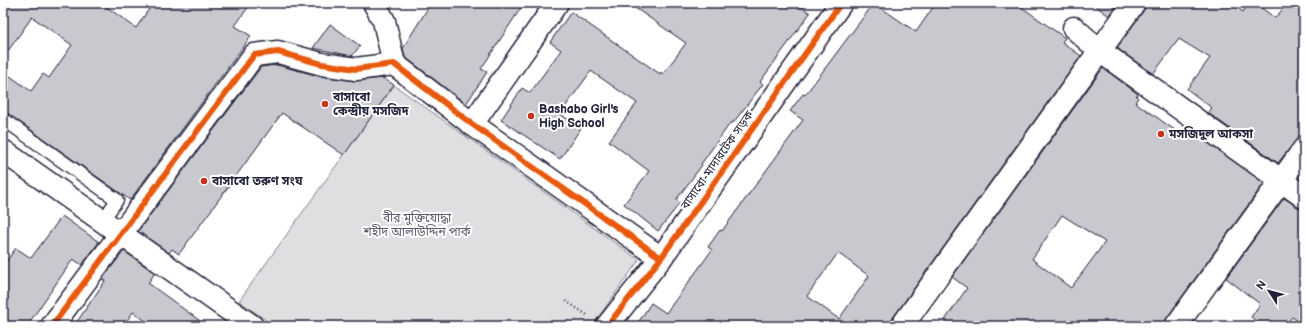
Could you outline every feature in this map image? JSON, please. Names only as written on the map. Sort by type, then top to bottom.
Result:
[{"type":"street","points":[[374,3],[384,21],[394,64],[472,124],[661,258]]},
{"type":"street","points":[[472,124],[557,3]]},
{"type":"street","name":"বাসাবো-মাদারটেক সড়ক","points":[[598,322],[661,258],[842,3]]},
{"type":"street","points":[[902,326],[1134,3]]},
{"type":"street","points":[[1074,28],[1100,51],[1304,197]]},
{"type":"street","points":[[52,326],[120,232],[254,55],[278,52],[322,64],[356,69],[394,64]]},
{"type":"street","points":[[1176,326],[1304,149]]},
{"type":"street","points":[[3,151],[252,326]]},
{"type":"lane","points":[[3,119],[118,200],[103,220]]},
{"type":"path","points":[[566,300],[598,322]]},
{"type":"green space","name":"বীর মুক্তিযোদ্ধা শহীদ আলাউদ্দিন পার্ক","points":[[394,85],[639,260],[592,326],[274,326],[239,301]]},
{"type":"building","points":[[3,3],[101,3],[136,28],[153,3],[251,3],[235,26],[251,36],[130,200],[7,113],[3,112],[3,71],[31,91],[43,74],[49,78],[72,45],[32,17],[3,58]]},
{"type":"building","points":[[431,3],[524,3],[481,69],[487,72],[466,104],[405,57],[403,48]]},
{"type":"building","points":[[628,3],[796,3],[810,13],[760,82],[763,84],[733,123],[731,122],[701,164],[702,165],[676,200],[680,203],[658,231],[624,204],[649,171],[609,141],[637,103],[591,71],[560,114],[581,128],[560,159],[501,120],[522,88],[530,93],[561,50],[550,42],[571,12],[660,74],[661,72],[663,74],[686,43]]},
{"type":"building","points":[[874,3],[916,32],[936,3],[1016,3],[1065,38],[1062,42],[1081,56],[887,326],[636,326],[651,303],[666,313],[712,250],[708,247],[720,230],[722,231],[803,120],[790,111],[803,94],[805,95]],"holes":[[[838,253],[869,276],[839,319],[807,296]]]},
{"type":"building","points":[[1092,3],[1119,3],[1109,16]]},
{"type":"building","points":[[1146,3],[1231,3],[1243,12],[1249,3],[1255,3],[1275,18],[1288,3],[1304,3],[1304,130],[1278,163],[1208,113],[1212,108],[1187,89],[1210,58],[1179,39],[1153,74],[1117,48],[1144,10]]},
{"type":"building","points":[[330,24],[360,46],[352,56],[313,48]]},
{"type":"building","points":[[277,65],[319,76],[354,81],[383,78],[394,85],[344,155],[282,113],[179,254],[172,249],[169,253],[138,231],[261,67]]},
{"type":"building","points":[[1103,68],[1138,94],[1136,96],[1138,98],[1135,102],[1189,140],[1194,133],[1264,183],[1166,319],[1164,326],[941,326],[967,288],[952,277]],"holes":[[[1062,215],[1105,242],[1071,288],[1032,259]]]},
{"type":"building","points":[[1284,198],[1304,211],[1304,325],[1292,317],[1285,326],[1262,326],[1251,317],[1260,304],[1226,278]]},
{"type":"building","points":[[62,216],[99,242],[82,265],[73,259],[27,326],[3,326],[3,266],[16,248],[31,258]]},
{"type":"building","points":[[124,251],[155,273],[148,283],[207,326],[153,326],[133,312],[123,326],[74,326],[105,281],[102,279]]},
{"type":"cycle path","points":[[607,326],[661,258],[841,3]]},
{"type":"cycle path","points":[[52,326],[254,55],[278,52],[322,64],[356,69],[394,64],[472,124],[661,258]]},
{"type":"place","name":"বাসাবো কেন্দ্রীয় মসজিদ","points":[[325,104]]},
{"type":"place","name":"Bashabo Girl's High School","points":[[531,116]]},
{"type":"place","name":"মসজিদুল আকসা","points":[[1161,134]]},
{"type":"place","name":"বাসাবো তরুণ সংঘ","points":[[204,181]]}]
